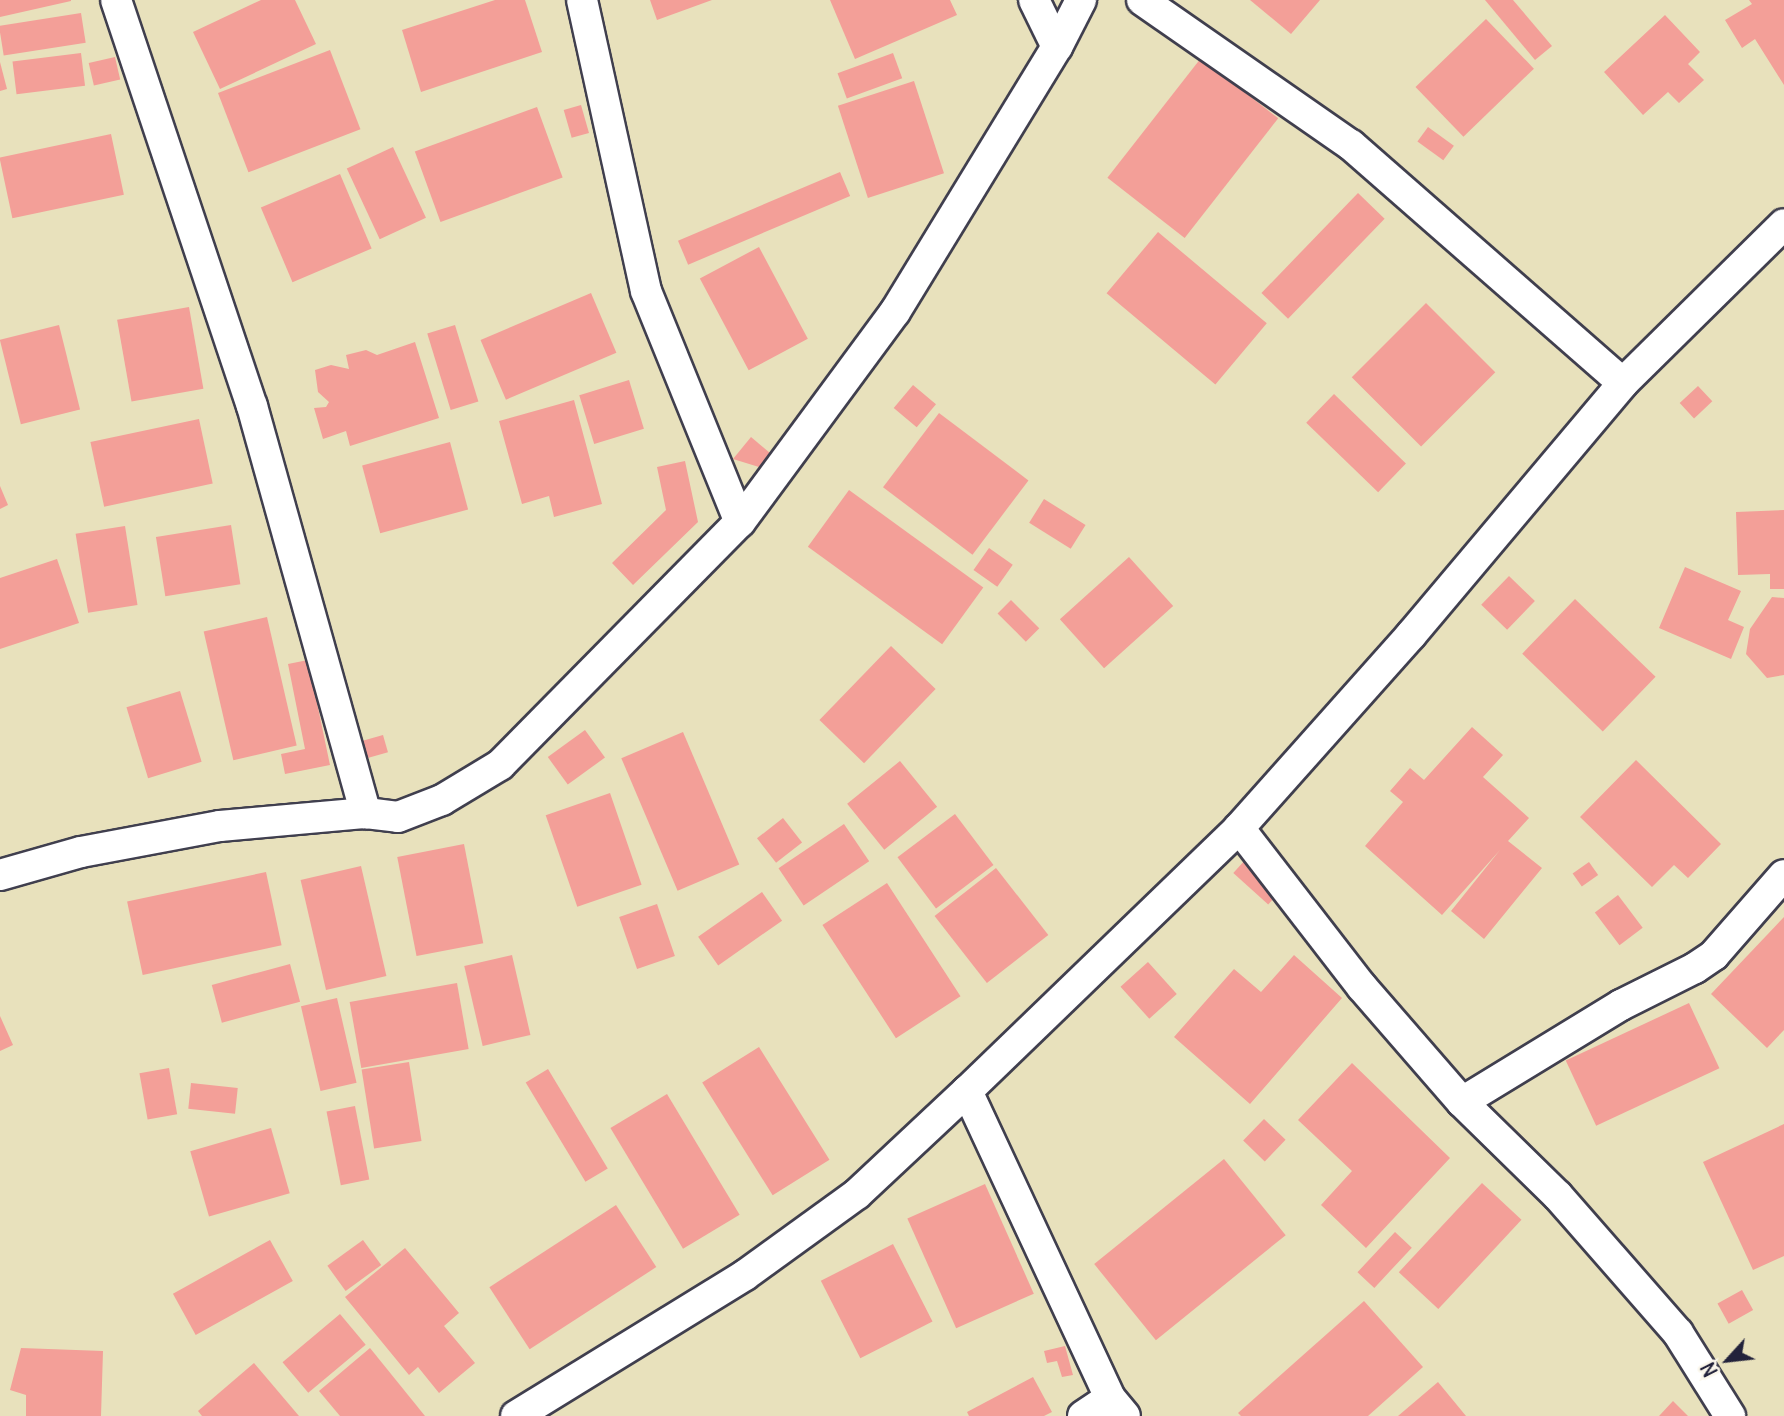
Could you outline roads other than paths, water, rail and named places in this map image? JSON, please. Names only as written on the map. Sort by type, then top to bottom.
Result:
[{"type":"street","points":[[116,0],[252,406],[366,813]]},
{"type":"street","points":[[582,0],[646,292],[740,522]]},
{"type":"street","points":[[1034,0],[1057,47]]},
{"type":"street","points":[[0,875],[81,852],[219,826],[366,813],[398,817],[442,800],[500,765],[740,522],[895,312],[1057,47],[1081,0]]},
{"type":"street","points":[[1142,0],[1351,145],[1623,383]]},
{"type":"street","points":[[516,1416],[768,1258],[857,1194],[967,1091],[1239,828],[1411,635],[1623,383],[1784,224]]},
{"type":"street","points":[[1239,828],[1362,987],[1462,1102],[1558,1196],[1670,1323],[1730,1416]]},
{"type":"street","points":[[1462,1102],[1621,1005],[1695,968],[1714,954],[1784,875]]},
{"type":"street","points":[[967,1091],[1118,1407],[1083,1416]]}]
